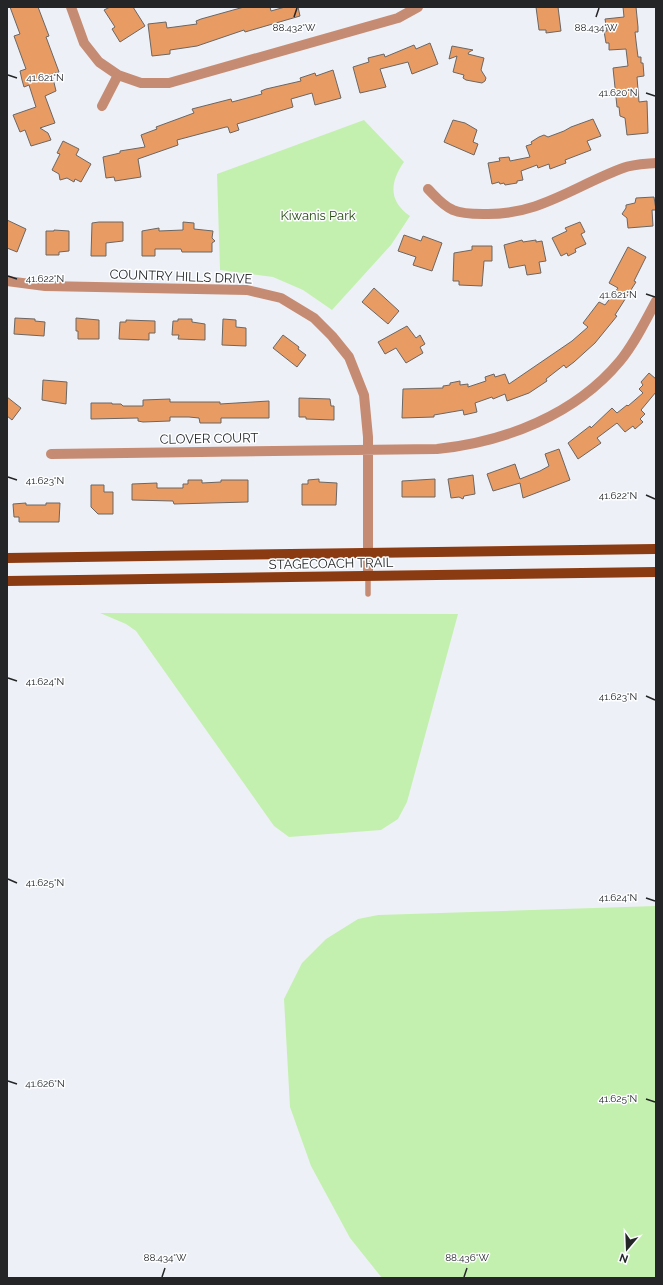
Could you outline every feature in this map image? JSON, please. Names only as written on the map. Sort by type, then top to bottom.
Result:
[{"type":"main road","name":"STAGECOACH TRAIL","points":[[7,558],[656,549]]},
{"type":"main road","name":"STAGECOACH TRAIL","points":[[7,581],[656,572]]},
{"type":"street","points":[[71,7],[84,43],[99,62],[118,75],[141,83],[169,83],[398,18],[418,7]]},
{"type":"street","points":[[102,106],[118,75]]},
{"type":"street","points":[[428,189],[441,203],[453,210],[469,214],[492,215],[522,212],[555,199],[624,167],[656,163]]},
{"type":"street","name":"COUNTRY HILLS DRIVE","points":[[7,281],[45,286],[235,289],[264,293],[286,301],[314,318],[332,336],[349,357],[364,395],[368,421],[368,575]]},
{"type":"street","name":"CLOVER COURT","points":[[51,454],[438,449],[493,440],[522,430],[549,417],[582,395],[606,376],[620,360],[644,323],[656,301]]},
{"type":"lane","points":[[368,575],[368,594]]},
{"type":"green space","name":"Kiwanis Park","points":[[364,120],[404,162],[396,177],[394,191],[398,204],[410,216],[391,245],[332,310],[303,290],[273,277],[220,270],[217,174]]},
{"type":"green space","points":[[100,613],[458,614],[407,802],[398,819],[381,830],[289,837],[274,826],[136,631],[126,624]]},
{"type":"green space","points":[[656,906],[656,1278],[382,1278],[350,1238],[311,1166],[290,1107],[284,999],[302,963],[326,939],[358,919],[378,915]]},
{"type":"building","points":[[10,7],[38,7],[49,36],[46,37],[59,72],[52,74],[56,91],[45,96],[55,123],[40,128],[48,133],[51,140],[31,146],[25,130],[20,132],[13,115],[36,107],[29,85],[24,87],[22,80],[20,71],[26,69],[14,36],[20,34]]},
{"type":"building","points":[[110,7],[133,7],[145,26],[120,42],[112,29],[115,27],[104,10]]},
{"type":"building","points":[[244,7],[270,7],[271,11],[285,7],[298,7],[300,16],[245,32],[244,30],[197,46],[170,50],[170,54],[152,56],[148,24],[166,22],[167,28],[197,24],[196,21],[201,19]]},
{"type":"building","points":[[536,7],[558,7],[561,31],[546,33],[546,30],[539,30]]},
{"type":"building","points":[[623,7],[636,7],[638,32],[635,32],[636,41],[638,57],[641,57],[641,63],[643,63],[644,76],[637,77],[639,102],[647,101],[648,133],[627,135],[625,118],[620,116],[619,107],[617,107],[613,68],[628,66],[626,49],[609,50],[609,43],[606,43],[604,31],[607,31],[605,19],[624,17]]},
{"type":"building","points":[[430,43],[438,64],[412,74],[408,62],[380,69],[386,87],[360,93],[353,67],[369,62],[368,58],[384,54],[385,57],[414,45],[416,49]]},
{"type":"building","points":[[452,46],[473,50],[468,54],[484,58],[481,70],[486,78],[485,81],[482,83],[466,80],[463,78],[464,75],[453,72],[457,56],[449,59]]},
{"type":"building","points":[[333,70],[341,98],[315,105],[312,93],[291,99],[293,107],[237,124],[239,130],[230,133],[228,127],[226,127],[177,140],[178,145],[138,159],[141,177],[115,181],[114,177],[106,178],[103,157],[120,153],[120,151],[145,147],[141,135],[157,129],[156,127],[194,113],[192,109],[231,99],[232,102],[262,94],[261,91],[266,89],[301,81],[300,78],[315,73],[316,76]]},
{"type":"building","points":[[593,119],[601,136],[587,141],[591,150],[565,160],[566,163],[550,169],[549,164],[538,168],[537,165],[521,171],[523,180],[517,181],[517,183],[505,185],[504,183],[500,184],[499,182],[492,184],[488,163],[500,161],[499,158],[509,157],[510,161],[530,157],[526,146],[532,144],[531,142],[539,137],[544,135],[548,137]]},
{"type":"building","points":[[453,120],[465,123],[477,130],[473,142],[478,144],[474,155],[444,142]]},
{"type":"building","points":[[63,141],[79,149],[76,155],[91,164],[81,182],[75,179],[74,182],[67,178],[60,180],[59,174],[52,170],[60,154],[57,153]]},
{"type":"building","points":[[654,197],[656,210],[652,210],[653,226],[628,228],[627,218],[622,214],[626,208],[626,205],[635,203],[636,198]]},
{"type":"building","points":[[7,220],[26,229],[17,252],[7,248]]},
{"type":"building","points":[[123,222],[123,241],[106,243],[106,256],[91,256],[92,223]]},
{"type":"building","points":[[183,222],[194,223],[194,229],[213,231],[212,238],[215,241],[212,243],[212,252],[182,252],[181,249],[155,249],[155,256],[142,256],[142,231],[159,228],[159,231],[183,230]]},
{"type":"building","points":[[580,222],[585,232],[581,234],[586,244],[575,249],[576,252],[568,256],[567,253],[561,256],[552,238],[567,231],[565,228]]},
{"type":"building","points":[[46,231],[69,231],[69,251],[59,252],[59,255],[46,255]]},
{"type":"building","points":[[404,235],[421,241],[423,236],[442,243],[432,271],[413,265],[416,257],[398,251]]},
{"type":"building","points":[[522,240],[523,242],[536,240],[536,242],[542,241],[546,261],[539,262],[541,273],[527,275],[525,265],[509,268],[504,245]]},
{"type":"building","points":[[472,246],[492,246],[492,261],[484,261],[482,286],[459,285],[459,281],[453,281],[454,253],[472,250]]},
{"type":"building","points":[[628,247],[646,257],[634,281],[636,282],[615,315],[617,316],[595,343],[574,362],[566,368],[564,365],[546,379],[547,381],[529,393],[507,401],[505,394],[493,399],[492,397],[475,403],[477,412],[464,415],[463,410],[434,415],[434,417],[402,418],[403,389],[443,388],[443,386],[450,385],[450,383],[460,381],[460,385],[468,384],[468,387],[486,381],[485,377],[494,374],[495,377],[505,374],[509,384],[572,341],[588,327],[583,323],[599,302],[605,305],[618,288],[609,283]]},
{"type":"building","points":[[374,288],[399,311],[388,324],[362,302]]},
{"type":"building","points":[[15,318],[35,319],[35,321],[45,322],[44,336],[14,334]]},
{"type":"building","points":[[76,318],[99,320],[99,339],[78,339],[78,331],[76,331]]},
{"type":"building","points":[[178,319],[192,319],[192,322],[205,324],[205,340],[178,339],[179,335],[172,335],[173,321],[178,321]]},
{"type":"building","points":[[223,319],[236,320],[236,327],[246,328],[246,346],[222,345]]},
{"type":"building","points":[[126,320],[155,321],[155,333],[149,333],[149,340],[119,339],[120,322],[126,322]]},
{"type":"building","points":[[407,326],[416,338],[420,335],[425,344],[420,347],[423,353],[406,363],[396,348],[385,354],[378,342]]},
{"type":"building","points":[[283,335],[299,347],[298,349],[306,355],[297,367],[273,348]]},
{"type":"building","points":[[649,373],[656,379],[656,392],[641,410],[645,414],[640,419],[643,422],[635,429],[633,426],[625,432],[617,423],[597,438],[601,443],[578,459],[568,443],[590,426],[591,428],[612,408],[617,413],[627,405],[628,406],[643,393],[639,389],[643,385],[641,382]]},
{"type":"building","points":[[43,380],[67,382],[66,404],[42,400]]},
{"type":"building","points":[[7,397],[21,408],[12,420],[7,416]]},
{"type":"building","points":[[299,398],[330,399],[331,406],[334,406],[334,420],[306,419],[306,417],[299,417]]},
{"type":"building","points":[[170,399],[170,402],[220,402],[220,404],[269,401],[269,418],[221,418],[221,423],[200,423],[199,418],[189,417],[170,417],[170,421],[143,422],[138,421],[138,418],[91,419],[91,403],[112,403],[121,404],[123,406],[143,406],[143,400]]},
{"type":"building","points":[[559,449],[570,480],[523,498],[520,483],[493,491],[487,474],[515,464],[520,479],[549,466],[545,454]]},
{"type":"building","points":[[473,475],[475,494],[464,496],[463,499],[459,497],[451,498],[448,479]]},
{"type":"building","points":[[319,479],[319,482],[337,483],[336,505],[302,505],[302,484],[308,484],[308,480]]},
{"type":"building","points":[[435,479],[435,497],[402,497],[402,481]]},
{"type":"building","points":[[188,480],[202,480],[202,483],[221,482],[221,480],[248,480],[248,502],[174,504],[173,501],[132,500],[132,484],[157,483],[157,488],[183,488],[183,484],[188,484]]},
{"type":"building","points":[[91,485],[104,485],[104,492],[113,492],[113,514],[98,514],[91,507]]},
{"type":"building","points":[[26,503],[26,505],[46,505],[46,503],[60,503],[59,522],[19,522],[19,517],[14,517],[13,504]]}]
